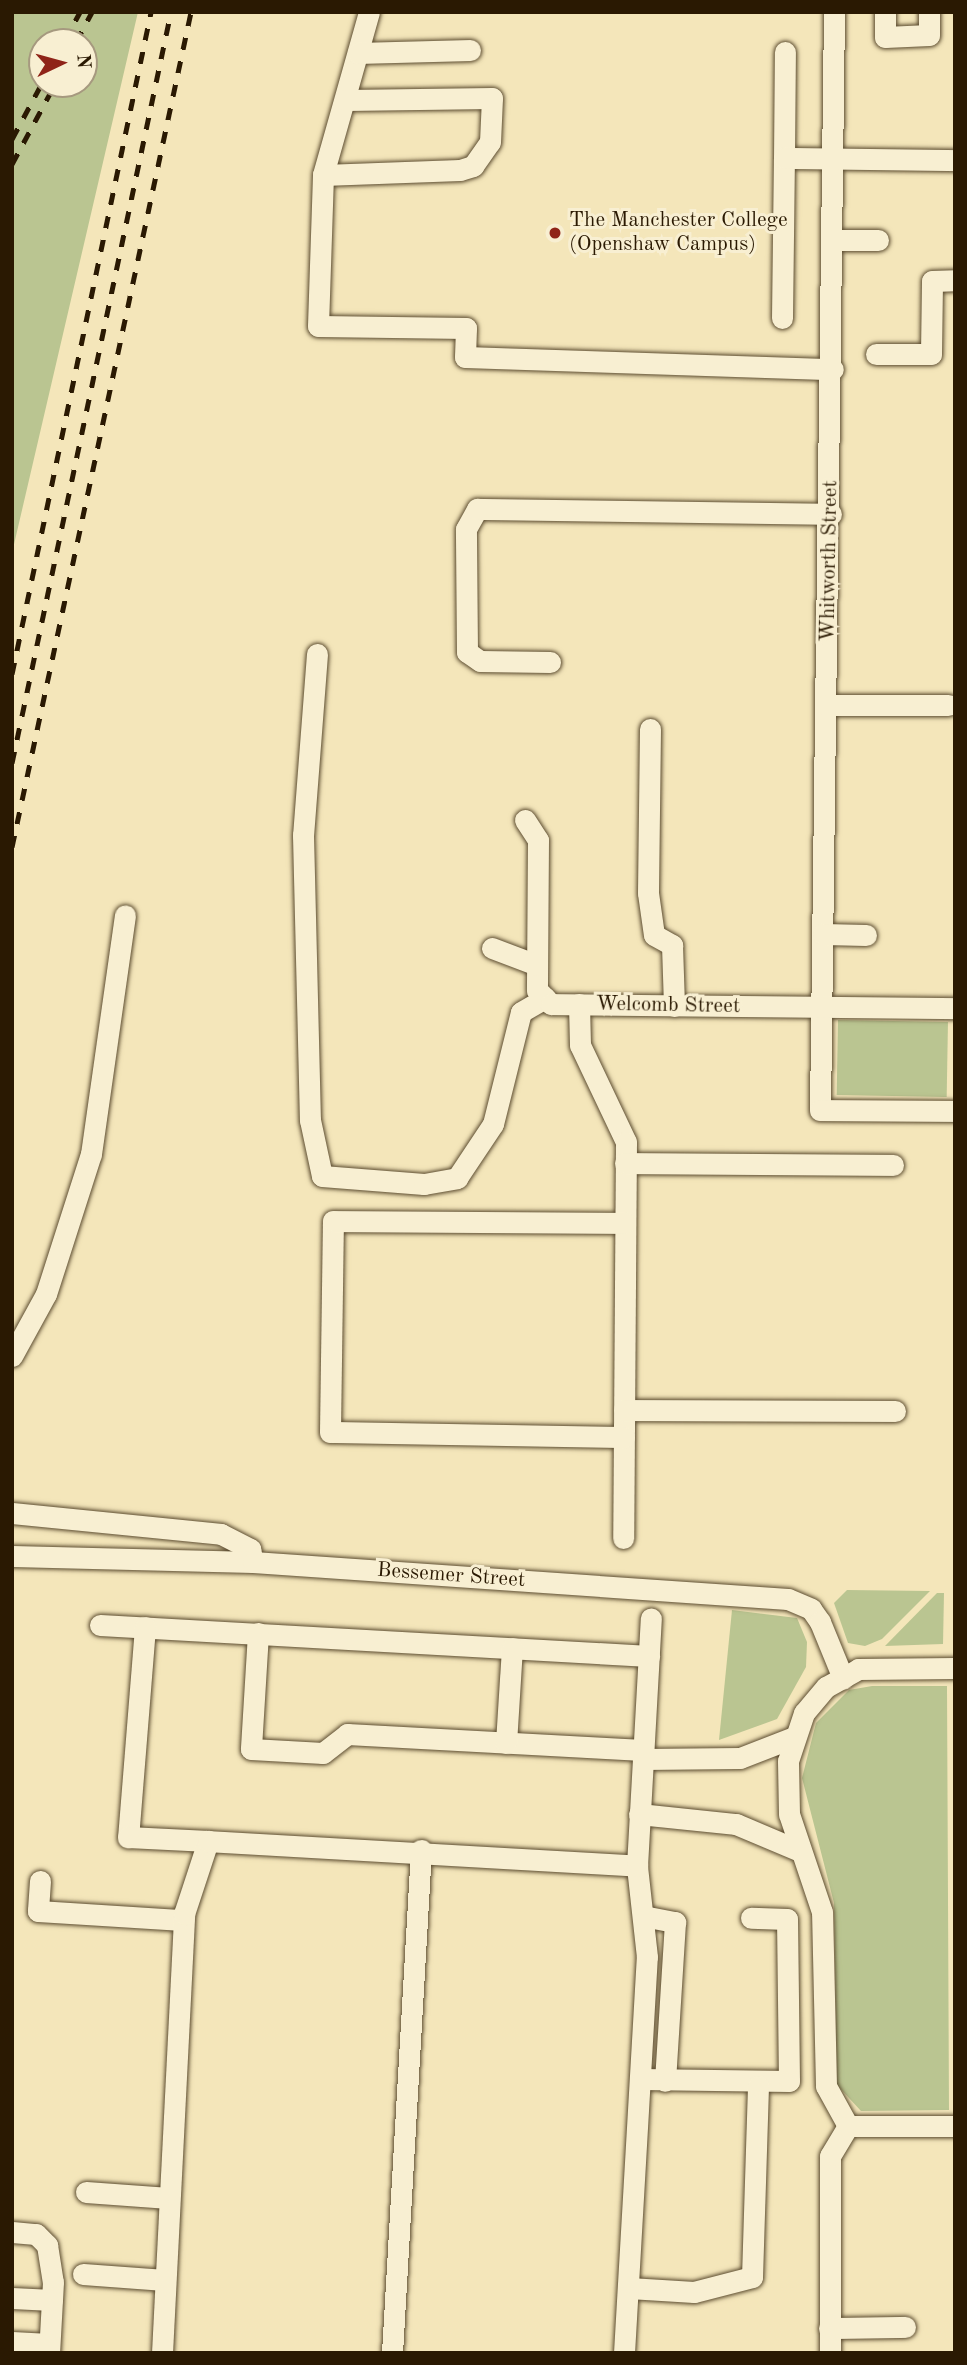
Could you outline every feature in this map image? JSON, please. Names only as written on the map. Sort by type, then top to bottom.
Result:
[{"type":"street","points":[[369,12],[323,175],[318,326],[466,328],[465,357],[832,369]]},
{"type":"street","name":"Whitworth Street","points":[[834,12],[831,514],[820,1110],[955,1111]]},
{"type":"street","points":[[886,12],[885,37],[929,36],[929,12]]},
{"type":"street","points":[[358,53],[470,50]]},
{"type":"street","points":[[782,318],[785,52]]},
{"type":"street","points":[[323,175],[460,170],[473,166],[490,142],[492,98],[346,100]]},
{"type":"street","points":[[784,158],[955,160]]},
{"type":"street","points":[[833,240],[878,240]]},
{"type":"street","points":[[876,354],[931,354],[932,281],[955,281]]},
{"type":"street","points":[[550,662],[480,661],[467,652],[466,529],[477,509],[831,514]]},
{"type":"street","points":[[317,654],[303,835],[310,1120],[323,1176],[424,1184],[457,1178],[493,1124],[521,1012],[545,998],[537,990],[538,841],[525,820]]},
{"type":"street","points":[[827,705],[948,705]]},
{"type":"street","points":[[650,729],[648,893],[654,935],[672,945],[674,1006]]},
{"type":"street","points":[[12,1356],[46,1294],[91,1154],[125,915]]},
{"type":"street","points":[[822,934],[866,935]]},
{"type":"street","points":[[492,948],[537,965]]},
{"type":"street","name":"Welcomb Street","points":[[545,998],[579,1004],[955,1008]]},
{"type":"street","points":[[579,1004],[580,1045],[618,1122],[625,1163],[623,1538]]},
{"type":"street","points":[[625,1163],[893,1165]]},
{"type":"street","points":[[624,1437],[330,1432],[333,1221],[625,1223]]},
{"type":"street","points":[[624,1410],[895,1411]]},
{"type":"street","points":[[12,1513],[221,1534],[250,1549],[253,1562]]},
{"type":"street","name":"Bessemer Street","points":[[12,1556],[253,1562],[788,1599],[811,1609],[820,1622],[843,1678]]},
{"type":"street","points":[[624,2353],[640,2080],[643,1916],[637,1866],[651,1618]]},
{"type":"street","points":[[100,1625],[649,1656]]},
{"type":"street","points":[[145,1628],[128,1837],[421,1850],[637,1866]]},
{"type":"street","points":[[258,1633],[251,1749],[323,1754],[347,1734],[728,1760],[794,1737]]},
{"type":"street","points":[[506,1743],[512,1648]]},
{"type":"street","points":[[848,2126],[826,2086],[822,1912],[800,1851],[786,1786],[794,1737],[814,1699],[858,1670],[955,1668]]},
{"type":"street","points":[[639,1814],[736,1824],[800,1851]]},
{"type":"street","points":[[162,2353],[183,1920],[208,1841]]},
{"type":"street","points":[[392,2353],[421,1850]]},
{"type":"street","points":[[40,1881],[38,1911],[183,1920]]},
{"type":"street","points":[[643,1916],[675,1923],[664,2081]]},
{"type":"street","points":[[640,2080],[758,2086],[789,2081],[787,1919],[751,1918]]},
{"type":"street","points":[[629,2288],[694,2292],[752,2277],[758,2086]]},
{"type":"street","points":[[848,2126],[955,2126]]},
{"type":"street","points":[[830,2353],[830,2156],[848,2126]]},
{"type":"street","points":[[86,2192],[169,2198]]},
{"type":"street","points":[[12,2232],[36,2234],[47,2245],[52,2300],[49,2348],[12,2342]]},
{"type":"street","points":[[83,2274],[165,2280]]},
{"type":"street","points":[[12,2298],[52,2300]]},
{"type":"street","points":[[829,2328],[905,2327]]},
{"type":"green space","points":[[12,12],[138,12],[12,553]]},
{"type":"green space","points":[[838,1020],[948,1022],[947,1097],[837,1095]]},
{"type":"green space","points":[[847,1590],[930,1591],[882,1639],[865,1646],[848,1643],[834,1603]]},
{"type":"green space","points":[[937,1593],[944,1593],[943,1644],[885,1646]]},
{"type":"green space","points":[[732,1610],[797,1618],[807,1642],[806,1667],[777,1719],[719,1740]]},
{"type":"green space","points":[[872,1686],[947,1686],[949,2110],[861,2111],[837,2085],[834,1903],[802,1778],[816,1723],[849,1690]]},
{"type":"railway","points":[[71,28],[80,12]]},
{"type":"railway","points":[[83,28],[92,12]]},
{"type":"railway","points":[[12,674],[151,12]]},
{"type":"railway","points":[[12,763],[171,12]]},
{"type":"railway","points":[[12,847],[191,12]]},
{"type":"railway","points":[[12,139],[34,98]]},
{"type":"railway","points":[[12,164],[47,98]]},
{"type":"place","name":"The Manchester College (Openshaw Campus)","points":[[555,233]]}]
